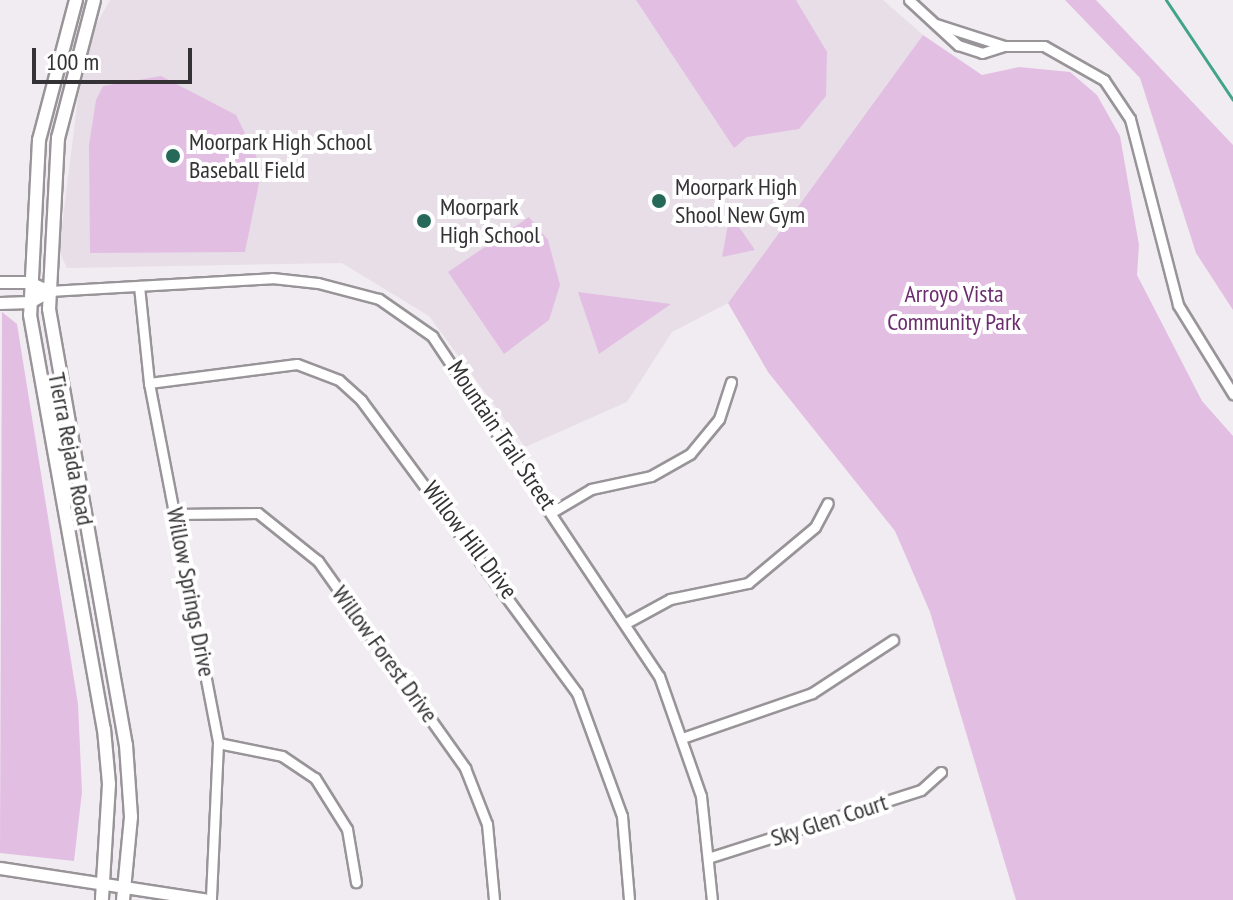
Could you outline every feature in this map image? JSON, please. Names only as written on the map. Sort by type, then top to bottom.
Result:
[{"type":"main road","name":"Tierra Rejada Road","points":[[76,0],[39,140],[29,282],[104,729],[102,900]]},
{"type":"main road","name":"Tierra Rejada Road","points":[[94,0],[58,138],[49,291],[56,374],[126,745],[126,885],[123,900]]},
{"type":"street","points":[[909,0],[958,45],[982,53],[1004,46]]},
{"type":"street","points":[[936,24],[1004,46],[1067,55],[1120,100],[1178,305],[1233,394]]},
{"type":"street","name":"Mountain Trail Street","points":[[0,303],[30,302],[49,291],[272,278],[344,287],[390,305],[446,352],[628,622],[685,737],[711,857],[712,900]]},
{"type":"street","name":"Mountain Trail Street","points":[[0,282],[29,282],[49,291]]},
{"type":"street","name":"Willow Springs Drive","points":[[139,286],[149,383],[218,743],[210,900]]},
{"type":"street","name":"Willow Hill Drive","points":[[149,383],[297,364],[339,380],[361,400],[577,693],[622,816],[629,900]]},
{"type":"street","points":[[554,511],[591,489],[651,476],[690,454],[719,419],[731,382]]},
{"type":"street","points":[[628,622],[670,599],[748,583],[815,527],[828,503]]},
{"type":"street","name":"Willow Forest Drive","points":[[176,514],[258,513],[318,561],[465,768],[487,824],[494,900]]},
{"type":"street","points":[[685,737],[812,693],[893,640]]},
{"type":"street","points":[[218,743],[282,756],[315,778],[347,829],[356,882]]},
{"type":"street","name":"Sky Glen Court","points":[[711,857],[921,790],[941,772]]},
{"type":"street","points":[[0,868],[104,879],[210,900]]},
{"type":"shaded area","name":"Moorpark High School","points":[[110,0],[883,0],[923,35],[728,303],[672,332],[627,402],[525,447],[429,316],[342,263],[67,268],[59,251],[78,97],[95,27]]},
{"type":"green space","points":[[636,0],[796,0],[827,52],[826,96],[799,129],[747,137],[734,148]]},
{"type":"green space","points":[[1065,0],[1096,0],[1233,145],[1233,310],[1196,253],[1140,78]]},
{"type":"green space","name":"Arroyo Vista Community Park","points":[[923,35],[982,75],[1019,67],[1070,72],[1097,95],[1120,136],[1139,245],[1137,275],[1202,401],[1233,436],[1233,900],[1016,900],[930,612],[895,531],[768,372],[728,303]]},
{"type":"green space","name":"Moorpark High School Baseball Field","points":[[161,76],[236,115],[262,168],[245,252],[90,253],[89,145],[96,100],[103,86]]},
{"type":"green space","points":[[730,214],[755,250],[722,257]]},
{"type":"green space","points":[[529,217],[548,240],[560,285],[549,320],[504,354],[448,272]]},
{"type":"green space","points":[[578,292],[671,304],[599,354]]},
{"type":"green space","points":[[2,312],[17,324],[78,704],[82,792],[74,861],[0,853]]},
{"type":"waterway","points":[[1166,0],[1233,100]]},
{"type":"place","name":"Moorpark High School Baseball Field","points":[[173,156]]},
{"type":"place","name":"Moorpark High Shool New Gym","points":[[659,201]]},
{"type":"place","name":"Moorpark High School","points":[[424,221]]}]
